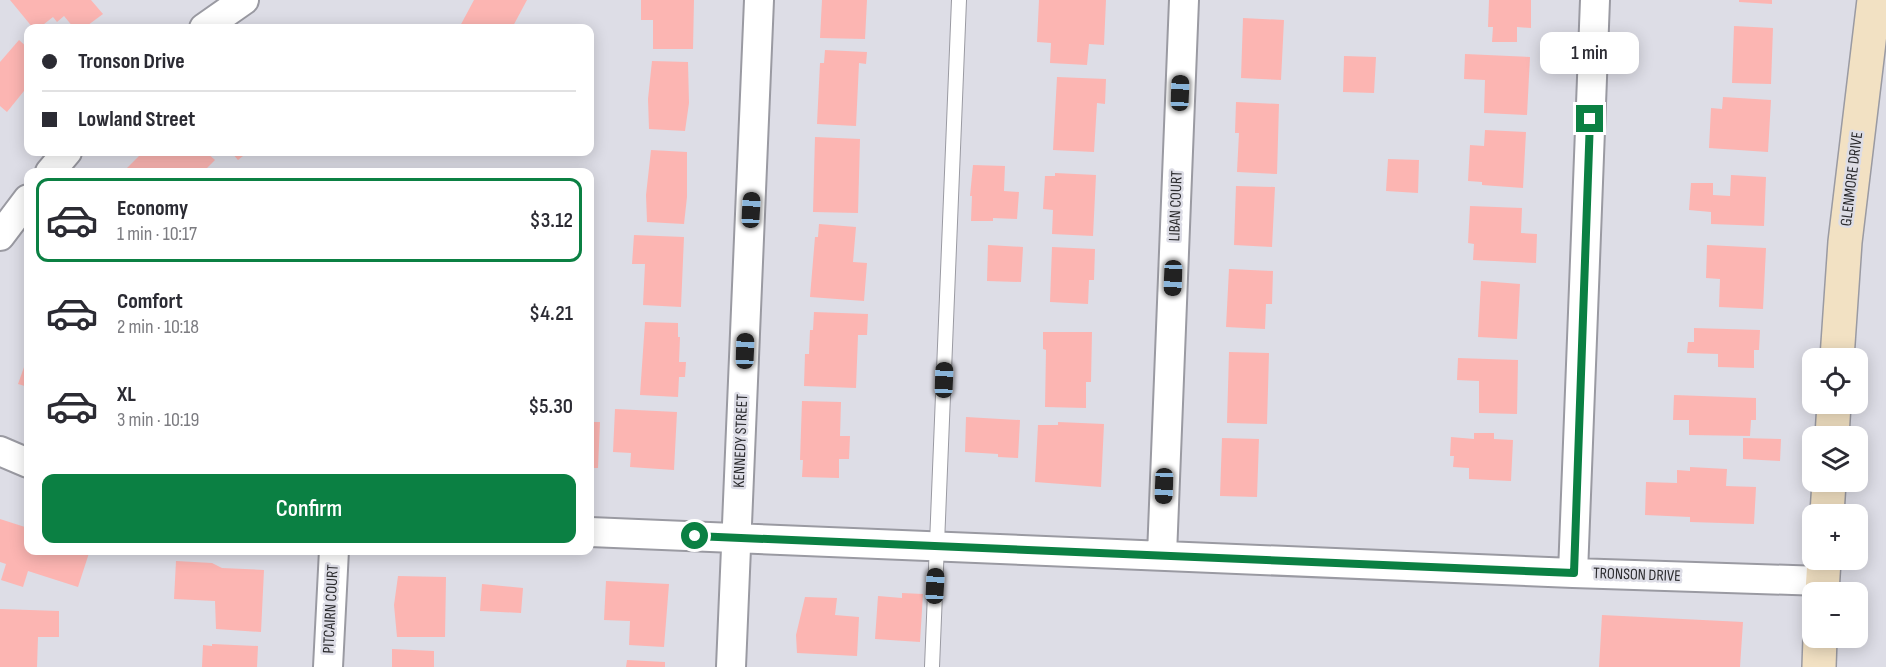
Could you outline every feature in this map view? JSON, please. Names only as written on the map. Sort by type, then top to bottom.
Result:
[{"type":"main road","name":"GLENMORE DRIVE","points":[[1838,348],[1845,242],[1874,0]]},
{"type":"main road","points":[[1819,667],[1820,648]]},
{"type":"street","points":[[210,24],[244,0]]},
{"type":"street","name":"KENNEDY STREET","points":[[731,667],[759,0]]},
{"type":"street","name":"LIBAN COURT","points":[[1162,555],[1184,0]]},
{"type":"street","points":[[1574,573],[1595,0]]},
{"type":"street","points":[[53,168],[64,156]]},
{"type":"street","points":[[0,236],[24,204]]},
{"type":"street","points":[[0,452],[24,461]]},
{"type":"street","name":"TRONSON DRIVE","points":[[594,532],[1574,573],[1822,578]]},
{"type":"street","name":"PITCAIRN COURT","points":[[328,667],[334,555]]},
{"type":"lane","points":[[932,667],[959,0]]},
{"type":"building","points":[[10,0],[91,0],[103,14],[89,24],[71,24],[64,16],[57,22],[53,17],[44,24],[30,24]]},
{"type":"building","points":[[474,0],[527,0],[514,24],[461,24]]},
{"type":"building","points":[[641,0],[694,0],[693,49],[653,49],[653,20],[641,20]]},
{"type":"building","points":[[822,0],[867,0],[865,39],[820,38]]},
{"type":"building","points":[[1039,0],[1106,0],[1104,45],[1089,44],[1087,65],[1050,63],[1051,43],[1037,42]]},
{"type":"building","points":[[1489,0],[1531,0],[1531,28],[1517,27],[1517,42],[1492,42],[1493,27],[1488,27]]},
{"type":"building","points":[[1739,0],[1772,0],[1772,4],[1739,2]]},
{"type":"building","points":[[1243,18],[1284,20],[1281,80],[1241,78]]},
{"type":"building","points":[[1734,26],[1773,28],[1771,84],[1732,83]]},
{"type":"building","points":[[19,40],[24,44],[24,91],[7,112],[0,106],[0,62]]},
{"type":"building","points":[[825,50],[867,52],[866,64],[859,63],[856,126],[817,124],[820,63],[824,63]]},
{"type":"building","points":[[1465,54],[1530,57],[1527,115],[1484,113],[1485,80],[1464,79]]},
{"type":"building","points":[[1344,56],[1376,57],[1374,93],[1343,92]]},
{"type":"building","points":[[652,61],[688,62],[689,103],[685,131],[649,129],[648,99]]},
{"type":"building","points":[[1057,77],[1106,79],[1105,104],[1097,103],[1094,152],[1053,150]]},
{"type":"building","points":[[1723,97],[1771,100],[1768,152],[1709,148],[1711,108],[1722,109]]},
{"type":"building","points":[[1236,102],[1279,104],[1277,174],[1237,172],[1239,133],[1235,133]]},
{"type":"building","points":[[1485,130],[1526,132],[1523,188],[1482,185],[1482,182],[1468,181],[1470,145],[1484,146]]},
{"type":"building","points":[[815,137],[860,139],[858,213],[813,212]]},
{"type":"building","points":[[651,150],[687,152],[687,197],[684,224],[647,222],[646,195]]},
{"type":"building","points":[[139,156],[210,156],[215,160],[207,168],[127,168]]},
{"type":"building","points":[[1388,159],[1419,160],[1418,193],[1386,191]]},
{"type":"building","points":[[973,165],[1005,166],[1004,191],[1019,192],[1017,219],[993,218],[993,221],[971,221],[972,196],[970,196]]},
{"type":"building","points":[[1055,173],[1096,175],[1093,236],[1052,234],[1053,210],[1043,209],[1045,176],[1055,176]]},
{"type":"building","points":[[1731,175],[1766,177],[1764,226],[1711,224],[1711,212],[1689,210],[1691,183],[1713,183],[1713,195],[1730,196]]},
{"type":"building","points":[[1236,186],[1275,187],[1272,247],[1234,245]]},
{"type":"building","points":[[1470,206],[1522,208],[1521,233],[1537,234],[1536,263],[1473,260],[1474,244],[1468,243]]},
{"type":"building","points":[[819,224],[856,227],[853,262],[867,263],[864,301],[810,297],[815,237],[818,237]]},
{"type":"building","points":[[634,235],[684,237],[681,307],[643,305],[645,264],[632,264]]},
{"type":"building","points":[[988,245],[1023,247],[1021,282],[987,281]]},
{"type":"building","points":[[1707,245],[1766,248],[1763,309],[1719,307],[1720,279],[1706,278]]},
{"type":"building","points":[[1052,247],[1095,249],[1094,280],[1089,280],[1088,304],[1050,302]]},
{"type":"building","points":[[1229,269],[1273,271],[1272,304],[1266,304],[1265,329],[1226,327]]},
{"type":"building","points":[[1481,281],[1520,284],[1517,339],[1478,337]]},
{"type":"building","points":[[814,312],[868,314],[867,335],[858,335],[856,388],[804,386],[805,354],[809,354],[810,330],[813,330]]},
{"type":"building","points":[[645,322],[678,323],[679,362],[686,362],[685,377],[679,377],[678,397],[640,395]]},
{"type":"building","points":[[1694,328],[1760,330],[1759,350],[1754,350],[1754,368],[1718,367],[1718,354],[1687,353],[1688,342],[1694,342]]},
{"type":"building","points":[[1043,332],[1092,332],[1091,382],[1086,382],[1086,408],[1045,407],[1046,350],[1043,349]]},
{"type":"building","points":[[1229,352],[1269,353],[1267,424],[1227,423]]},
{"type":"building","points":[[1458,358],[1518,360],[1517,414],[1479,413],[1479,381],[1457,380]]},
{"type":"building","points":[[24,367],[24,386],[18,384]]},
{"type":"building","points":[[1674,395],[1756,398],[1756,420],[1751,420],[1750,436],[1689,435],[1689,420],[1673,420]]},
{"type":"building","points":[[802,401],[841,402],[840,436],[850,436],[849,459],[839,459],[839,478],[802,477],[803,460],[800,460]]},
{"type":"building","points":[[615,409],[677,412],[674,470],[630,467],[631,453],[613,452]]},
{"type":"building","points":[[966,417],[1020,420],[1018,458],[965,452]]},
{"type":"building","points":[[594,422],[600,422],[598,468],[594,468]]},
{"type":"building","points":[[1058,422],[1104,424],[1101,487],[1035,482],[1038,425],[1058,425]]},
{"type":"building","points":[[1474,433],[1494,433],[1494,439],[1513,440],[1511,481],[1469,479],[1469,468],[1453,467],[1454,456],[1450,456],[1451,437],[1474,439]]},
{"type":"building","points":[[1222,438],[1259,439],[1257,497],[1220,496]]},
{"type":"building","points":[[1743,438],[1781,439],[1780,461],[1743,459]]},
{"type":"building","points":[[1690,467],[1727,469],[1726,486],[1756,487],[1754,524],[1690,522],[1690,517],[1645,515],[1646,482],[1677,483],[1677,470],[1690,471]]},
{"type":"building","points":[[0,519],[24,527],[24,555],[88,555],[78,587],[28,571],[23,587],[1,580],[6,564],[0,562]]},
{"type":"building","points":[[176,561],[212,563],[222,568],[264,570],[261,632],[216,629],[215,601],[174,599]]},
{"type":"building","points":[[398,576],[446,577],[445,637],[397,637],[394,605]]},
{"type":"building","points":[[606,581],[669,584],[664,647],[629,645],[630,621],[604,620]]},
{"type":"building","points":[[482,584],[523,588],[521,613],[480,611]]},
{"type":"building","points":[[902,593],[923,594],[920,642],[875,639],[878,596],[902,598]]},
{"type":"building","points":[[805,597],[837,598],[835,615],[859,617],[857,656],[797,653],[796,635]]},
{"type":"building","points":[[0,609],[59,611],[59,637],[38,637],[37,667],[0,667]]},
{"type":"building","points":[[1602,615],[1743,622],[1740,667],[1599,667]]},
{"type":"building","points":[[212,644],[258,646],[257,667],[202,667],[203,645],[212,646]]},
{"type":"building","points":[[392,649],[434,651],[434,667],[392,667]]},
{"type":"building","points":[[627,660],[665,662],[665,667],[626,667]]},
{"type":"route","points":[[695,536],[1574,573],[1590,119]]}]
